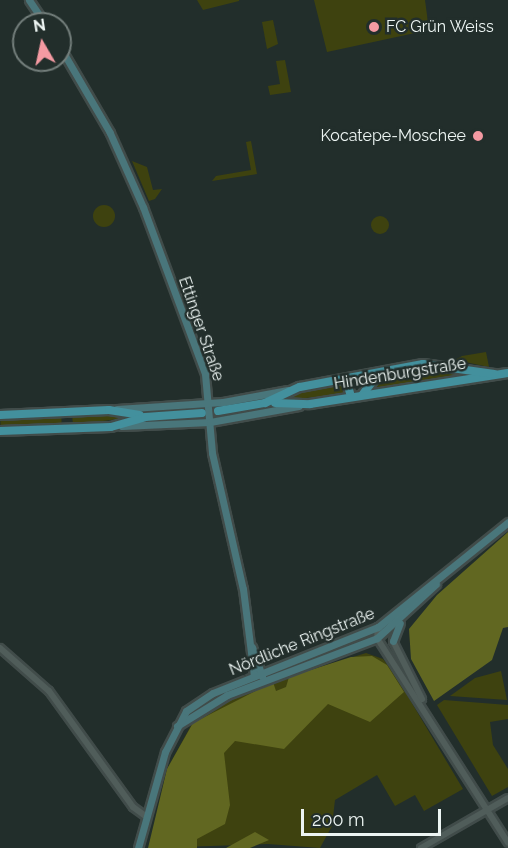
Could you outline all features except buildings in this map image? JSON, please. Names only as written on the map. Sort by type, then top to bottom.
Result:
[{"type":"main road","name":"Ettinger Straße","points":[[72,68],[110,133],[144,207],[205,374],[210,422],[254,676]]},
{"type":"main road","name":"Hindenburgstraße","points":[[109,410],[209,403],[379,372],[446,363],[494,374]]},
{"type":"main road","points":[[363,394],[379,372]]},
{"type":"main road","name":"Hindenburgstraße","points":[[111,427],[210,422],[363,394],[508,373]]},
{"type":"main road","points":[[346,379],[351,396]]},
{"type":"main road","name":"Hindenburgstraße","points":[[265,403],[300,387]]},
{"type":"main road","name":"Hindenburgstraße","points":[[218,411],[265,403],[310,404]]},
{"type":"main road","points":[[0,415],[109,410],[156,415],[202,412]]},
{"type":"main road","points":[[0,431],[111,427],[156,415]]},
{"type":"main road","name":"Nördliche Ringstraße","points":[[138,848],[177,726],[201,700],[254,676],[378,627],[438,581],[508,522]]},
{"type":"main road","name":"Nördliche Ringstraße","points":[[177,726],[218,699],[388,632],[438,581]]},
{"type":"main road","points":[[393,641],[401,620]]},
{"type":"main road","points":[[378,627],[388,632],[393,641]]},
{"type":"main road","points":[[249,637],[262,673],[262,682]]},
{"type":"main road","points":[[254,676],[262,682]]},
{"type":"street","points":[[378,627],[377,638],[424,705],[508,843]]},
{"type":"street","points":[[393,641],[424,705]]},
{"type":"street","points":[[0,648],[49,691],[133,807],[147,817]]},
{"type":"street","points":[[421,848],[508,798]]},
{"type":"green space","points":[[197,0],[239,0],[239,1],[203,10]]},
{"type":"green space","name":"FC Grün Weiss","points":[[314,0],[425,0],[429,30],[327,52]]},
{"type":"green space","points":[[273,20],[278,44],[267,49],[262,22]]},
{"type":"green space","points":[[285,60],[291,92],[270,95],[268,86],[280,84],[276,61]]},
{"type":"green space","points":[[251,141],[257,174],[212,181],[216,176],[251,170],[246,142]]},
{"type":"green space","points":[[132,161],[147,167],[153,190],[162,189],[155,199],[149,201]]},
{"type":"green space","points":[[104,205],[112,208],[115,216],[112,224],[104,227],[96,224],[93,216],[96,208]]},
{"type":"green space","points":[[376,216],[384,216],[389,221],[387,232],[376,234],[371,229],[371,221]]},
{"type":"green space","points":[[486,352],[489,367],[455,360],[462,356]]},
{"type":"green space","points":[[422,366],[479,374],[370,390],[380,375]]},
{"type":"green space","points":[[342,382],[344,395],[281,400],[301,391]]},
{"type":"green space","points":[[106,412],[133,417],[73,425],[72,414]]},
{"type":"green space","points":[[61,414],[62,428],[1,432],[0,418]]},
{"type":"green space","points":[[508,532],[508,627],[503,628],[492,660],[434,701],[411,659],[409,629],[437,595]]},
{"type":"green space","points":[[366,653],[383,659],[394,673],[463,789],[424,811],[415,795],[395,806],[377,775],[335,800],[332,826],[320,848],[268,844],[150,848],[167,769],[193,722],[250,689]]},
{"type":"green space","points":[[372,656],[387,665],[404,692],[370,722],[328,704],[284,749],[235,741],[224,753],[230,805],[225,824],[197,839],[197,848],[148,848],[167,769],[193,723],[273,682],[276,691],[286,687],[289,677],[351,657]]},
{"type":"green space","points":[[501,671],[507,700],[450,696],[475,678]]},
{"type":"green space","points":[[444,700],[508,705],[508,719],[490,722],[493,745],[508,769],[508,787],[492,796],[437,705]]},
{"type":"green space","points":[[255,832],[269,840],[250,848],[226,848]]},
{"type":"place","name":"FC Grün Weiss","points":[[374,27]]},
{"type":"place","name":"Kocatepe-Moschee","points":[[478,136]]}]
